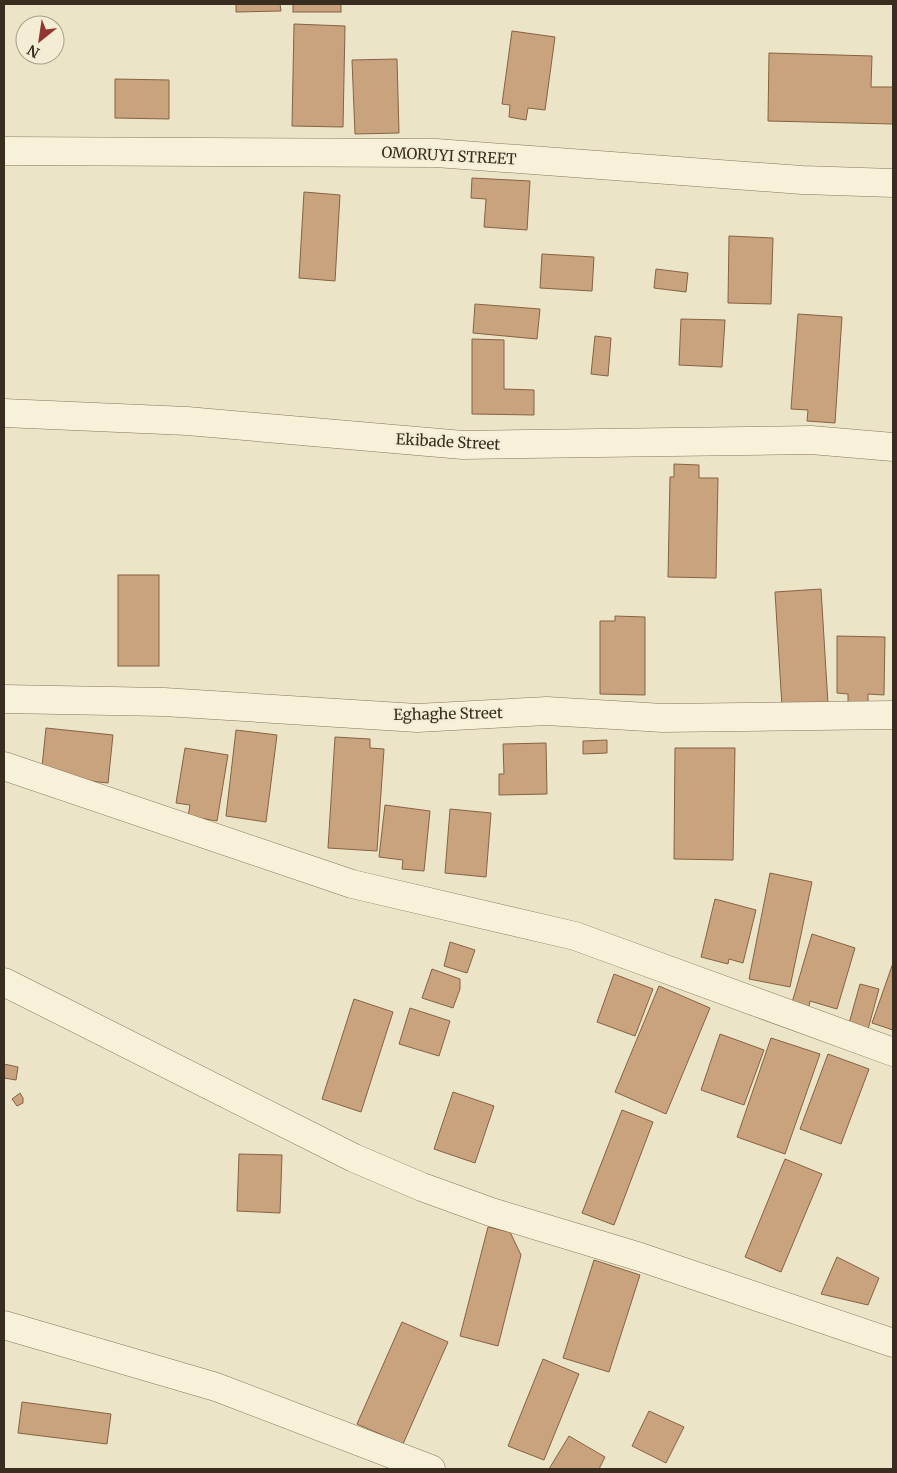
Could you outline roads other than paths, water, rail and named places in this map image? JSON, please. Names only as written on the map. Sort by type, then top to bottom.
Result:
[{"type":"street","name":"OMORUYI STREET","points":[[4,151],[436,153],[802,180],[893,183]]},
{"type":"street","name":"Ekibade Street","points":[[4,413],[187,421],[463,445],[811,440],[893,447]]},
{"type":"street","name":"Eghaghe Street","points":[[4,699],[164,702],[417,718],[547,711],[663,718],[893,715]]},
{"type":"street","points":[[4,766],[352,884],[575,936],[893,1052]]},
{"type":"street","points":[[4,982],[354,1158],[422,1187],[491,1212],[640,1258],[893,1343]]},
{"type":"street","points":[[4,1325],[216,1387],[431,1469]]}]
